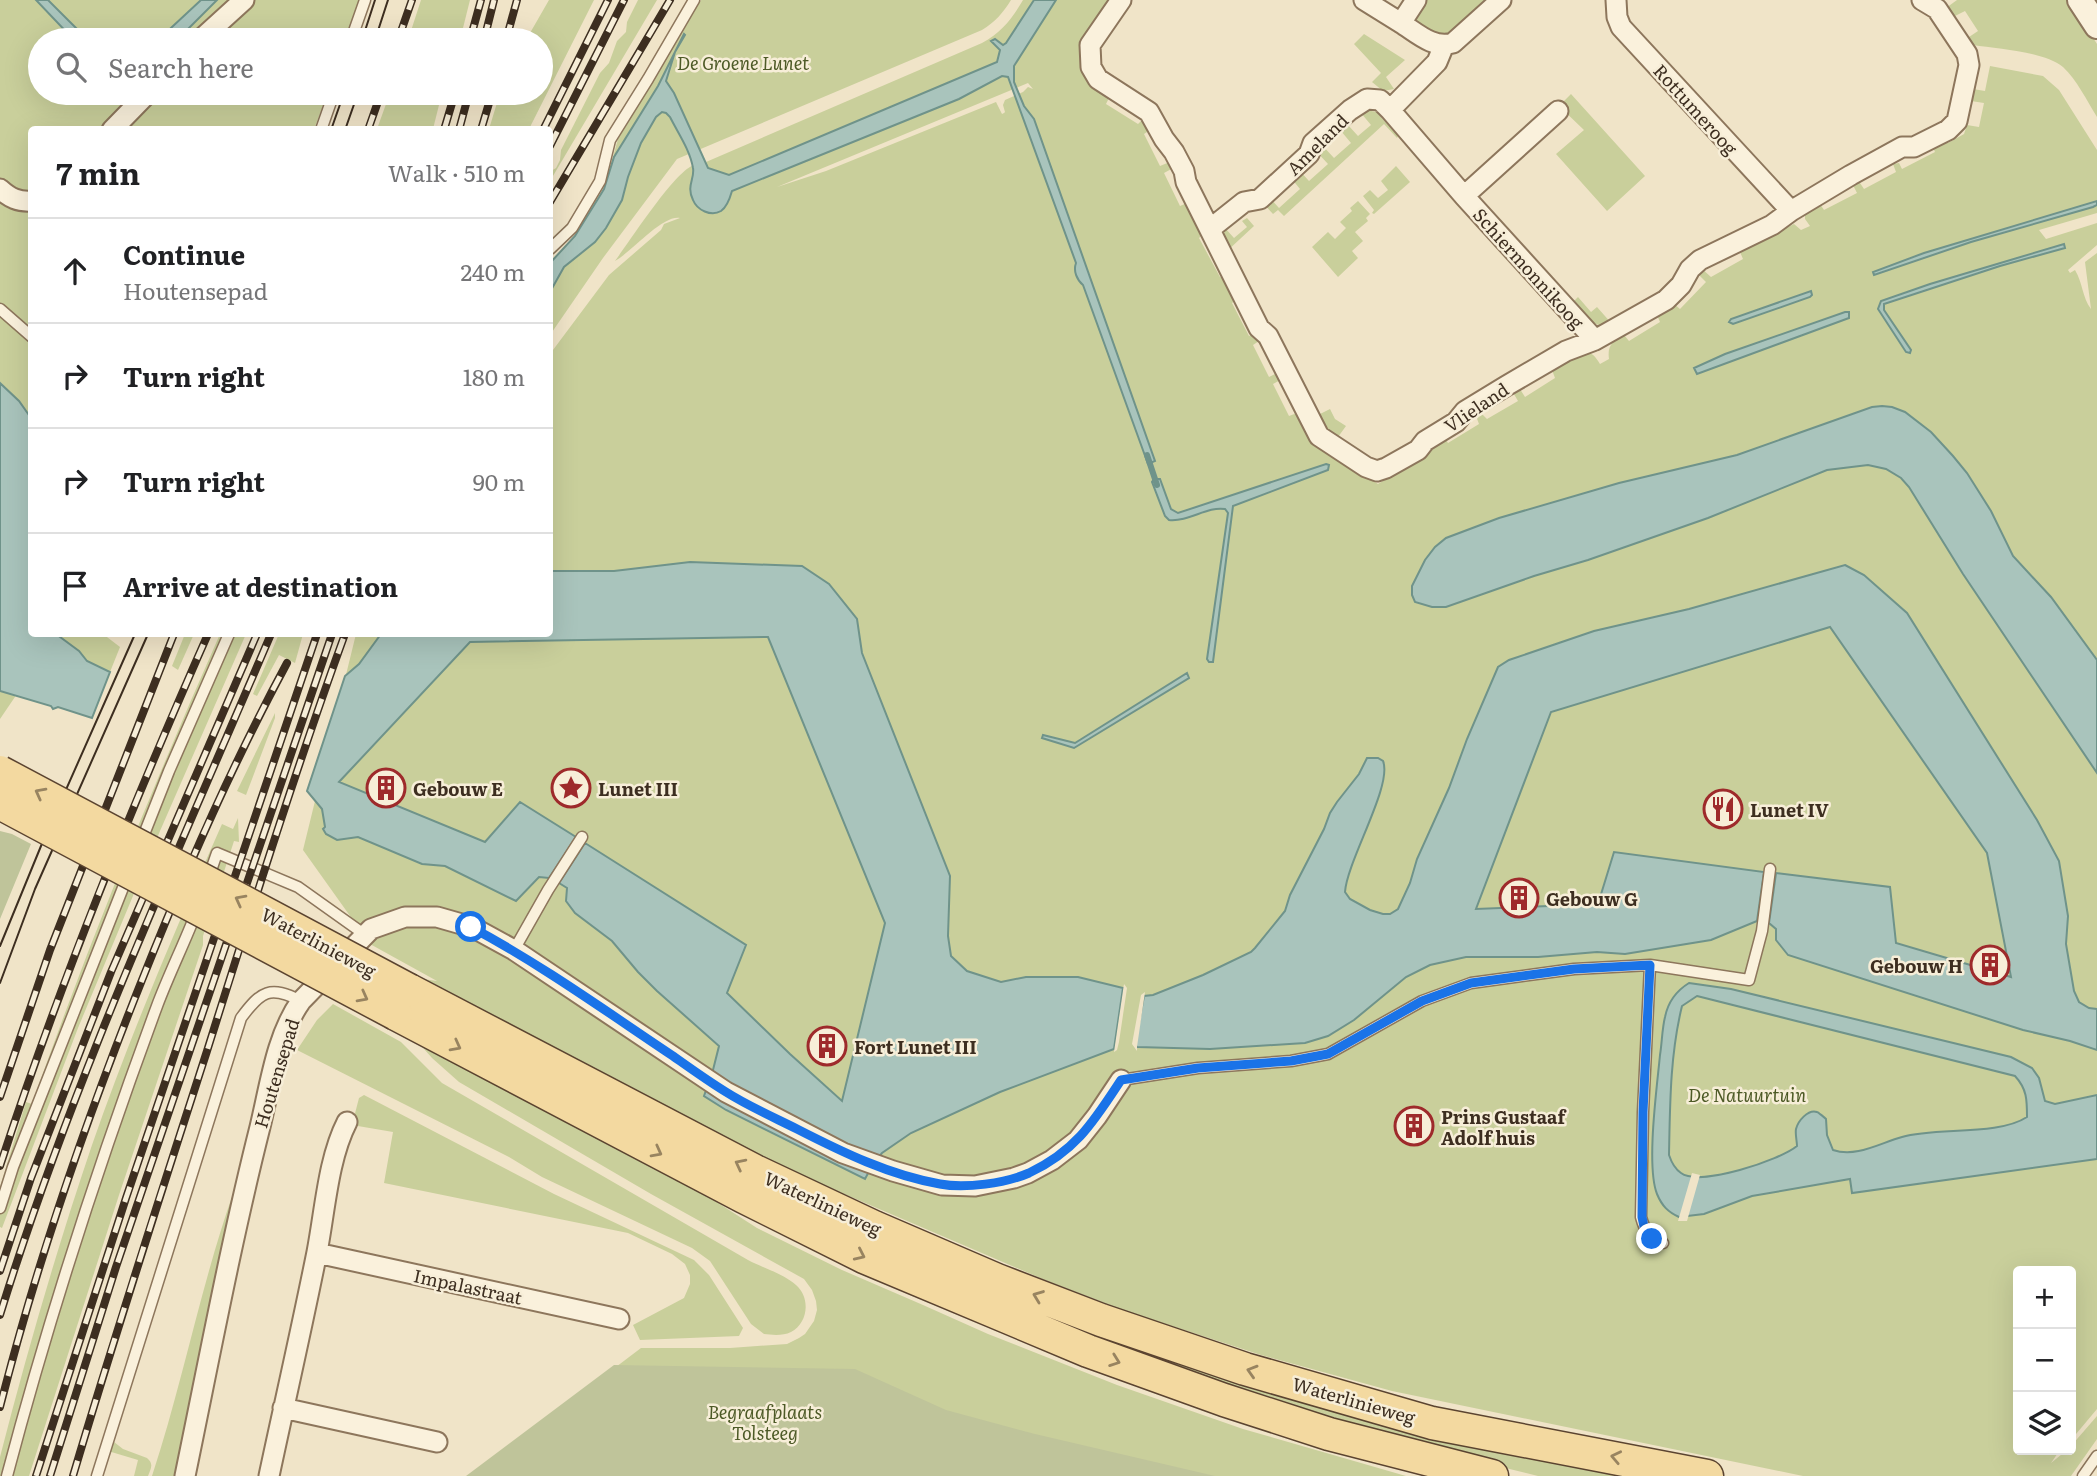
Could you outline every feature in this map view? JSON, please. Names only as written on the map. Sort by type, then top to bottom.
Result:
[{"type":"main road","name":"Waterlinieweg","points":[[0,772],[744,1197],[876,1262],[1088,1351],[1224,1400],[1329,1434],[1492,1476]]},
{"type":"main road","name":"Waterlinieweg","points":[[0,803],[402,1002],[767,1177],[997,1280],[1101,1320],[1245,1369],[1432,1423],[1707,1476]]},
{"type":"street","points":[[213,28],[244,0]]},
{"type":"street","name":"Vlieland","points":[[1121,0],[1090,45],[1091,67],[1098,79],[1149,112],[1174,152],[1216,244],[1259,328],[1268,336],[1319,436],[1366,467],[1377,471],[1418,450],[1425,441],[1456,422],[1465,411],[1506,386],[1566,351],[1595,340],[1666,300],[1700,260],[1772,225],[1851,174],[1902,147],[1914,147],[1948,130],[1956,121],[1969,65],[1967,54],[1937,9],[1922,0]]},
{"type":"street","points":[[1364,0],[1434,44],[1444,46],[1453,43],[1501,0]]},
{"type":"street","points":[[1401,23],[1416,0]]},
{"type":"street","name":"Rottumeroog","points":[[1616,0],[1617,17],[1621,27],[1791,211]]},
{"type":"street","points":[[2080,0],[2097,26]]},
{"type":"street","points":[[1390,110],[1437,62],[1444,46]]},
{"type":"street","name":"Ameland","points":[[1210,229],[1244,202],[1260,199],[1309,155],[1313,143],[1350,110],[1367,99],[1380,100],[1390,110]]},
{"type":"street","points":[[116,126],[136,105]]},
{"type":"street","name":"Schiermonnikoog","points":[[1390,110],[1595,340]]},
{"type":"street","name":"Schiermonnikoog","points":[[1464,196],[1558,111]]},
{"type":"street","points":[[0,189],[9,197],[28,201]]},
{"type":"street","name":"Houtensepad","points":[[185,1476],[245,1185],[280,1047],[295,1008],[371,929],[405,917],[438,917],[471,927],[514,950],[726,1092],[831,1147],[893,1171],[942,1185],[975,1186],[1014,1178],[1052,1160],[1078,1140],[1121,1080]]},
{"type":"street","points":[[269,1476],[332,1171],[346,1122]]},
{"type":"street","name":"Impalastraat","points":[[317,1253],[620,1319]]},
{"type":"street","points":[[283,1408],[437,1442]]},
{"type":"lane","points":[[355,28],[365,0]]},
{"type":"lane","points":[[553,246],[572,228],[600,181],[610,140],[694,0]]},
{"type":"lane","points":[[322,126],[330,105]]},
{"type":"lane","points":[[0,309],[28,334]]},
{"type":"lane","points":[[0,1208],[42,1091],[169,771],[228,637]]},
{"type":"lane","points":[[514,950],[582,837]]},
{"type":"lane","points":[[7,1476],[66,1273],[113,1131],[159,1003],[218,853],[298,887],[364,934]]},
{"type":"lane","points":[[1121,1080],[1198,1068],[1291,1061],[1328,1054],[1422,1001],[1471,983],[1574,969],[1650,965],[1749,980],[1762,931],[1770,869]]},
{"type":"lane","points":[[1650,965],[1643,1112],[1642,1217],[1645,1231],[1652,1239],[1663,1243]]},
{"type":"lane","points":[[97,1476],[241,1018],[251,1005],[275,991],[301,1001]]},
{"type":"lane","points":[[2083,1476],[2097,1456]]},
{"type":"green space","points":[[0,0],[360,0],[351,28],[28,28],[28,105],[323,105],[315,126],[28,126],[28,637],[56,637],[0,719]]},
{"type":"green space","points":[[421,0],[470,0],[463,28],[412,28]]},
{"type":"green space","points":[[549,0],[594,0],[553,81],[553,28],[533,28]]},
{"type":"green space","points":[[638,0],[657,0],[553,176],[561,150],[600,73],[609,63],[617,41],[626,32],[627,22]]},
{"type":"green space","name":"De Groene Lunet","points":[[701,0],[1011,0],[998,17],[982,30],[677,159],[553,331],[553,260],[575,236],[604,189],[618,139]]},
{"type":"green space","points":[[1023,0],[1034,0],[1006,43],[1003,46],[992,41],[1000,50],[998,62],[729,175],[708,168],[706,162],[982,43],[1006,24]]},
{"type":"green space","name":"De Natuurtuin","points":[[1056,0],[1108,0],[1079,46],[1087,82],[1110,96],[1106,104],[1138,124],[1143,119],[1150,130],[1144,134],[1160,166],[1172,161],[1175,167],[1164,173],[1180,206],[1187,203],[1204,233],[1199,238],[1220,277],[1228,279],[1237,299],[1232,303],[1249,336],[1255,333],[1259,341],[1253,345],[1269,377],[1281,371],[1284,378],[1273,384],[1289,416],[1297,413],[1312,441],[1378,484],[1427,453],[1429,445],[1444,437],[1448,443],[1479,424],[1476,416],[1481,413],[1487,419],[1518,401],[1511,389],[1518,386],[1525,397],[1555,378],[1552,370],[1581,352],[1592,355],[1600,364],[1609,359],[1610,347],[1617,339],[1624,335],[1629,341],[1660,322],[1657,315],[1674,304],[1680,309],[1706,282],[1696,272],[1701,268],[1711,277],[1743,259],[1740,252],[1794,224],[1801,230],[1810,226],[1805,214],[1820,204],[1824,210],[1857,193],[1851,181],[1856,177],[1864,189],[1896,172],[1893,164],[1899,163],[1902,169],[1935,152],[1932,145],[1940,140],[1948,143],[1964,134],[1967,125],[1979,127],[1984,103],[1971,101],[1973,89],[1985,91],[1990,66],[2043,76],[2059,90],[2097,150],[2097,213],[2039,230],[2046,239],[2097,223],[2097,245],[2068,270],[2070,273],[2075,270],[2091,309],[2085,262],[2097,253],[2097,1409],[2076,1434],[2076,1266],[2013,1266],[2013,1455],[2057,1455],[2051,1463],[2061,1455],[2076,1455],[2076,1440],[2097,1416],[2097,1439],[2071,1476],[1803,1476],[1392,1391],[1261,1355],[1123,1310],[1045,1280],[723,1142],[416,978],[437,981],[370,944],[303,850],[355,637],[553,637],[553,350],[609,275],[661,230],[664,224],[680,218],[665,222],[615,261],[674,181],[692,166],[694,172],[690,186],[730,198],[732,191],[959,99],[1002,76],[1014,66]],"holes":[[[1028,83],[1033,89],[1028,87],[1005,100],[1005,112],[1002,114],[996,102],[826,171],[777,187]]]},
{"type":"green space","points":[[1424,0],[1490,0],[1451,34],[1439,36],[1412,21]]},
{"type":"green space","points":[[1957,0],[2069,0],[2097,44],[2097,117],[2082,91],[2063,67],[2044,57],[1973,45],[1966,39],[1978,31],[1965,11],[1953,17],[1946,8]]},
{"type":"green space","points":[[1364,34],[1405,60],[1386,77],[1394,89],[1383,91],[1372,82],[1381,73],[1354,44]]},
{"type":"green space","points":[[1571,94],[1645,176],[1607,211],[1556,154],[1584,130],[1559,106]]},
{"type":"green space","points":[[386,105],[439,105],[434,126],[378,126]]},
{"type":"green space","points":[[496,105],[541,105],[531,126],[490,126]]},
{"type":"green space","points":[[1367,110],[1376,112],[1397,138],[1384,124],[1284,216],[1278,210],[1273,214],[1263,203],[1269,197],[1279,208],[1300,189],[1291,178],[1299,170],[1309,181],[1328,164],[1315,150],[1321,144],[1334,158],[1351,143],[1341,131],[1348,125],[1358,136],[1371,125],[1361,113]]},
{"type":"green space","points":[[1396,166],[1410,182],[1374,214],[1363,196],[1370,190],[1378,198],[1388,190],[1381,181]]},
{"type":"green space","points":[[1358,201],[1370,214],[1366,218],[1368,221],[1355,232],[1363,241],[1352,251],[1358,258],[1338,277],[1312,247],[1328,232],[1335,239],[1346,228],[1340,222]]},
{"type":"green space","points":[[1247,218],[1254,226],[1226,252],[1220,233],[1225,228],[1234,238],[1247,227],[1242,221]]},
{"type":"green space","points":[[1578,297],[1591,312],[1597,307],[1612,324],[1603,327],[1594,323],[1574,301]]},
{"type":"green space","points":[[1330,409],[1335,419],[1346,426],[1338,437],[1325,429],[1318,415]]},
{"type":"green space","points":[[60,637],[107,637],[120,647],[110,672],[87,661],[79,651]]},
{"type":"green space","points":[[184,637],[193,637],[178,670],[172,666]]},
{"type":"green space","points":[[219,637],[245,637],[78,1028],[2,1228],[0,1187],[26,1102],[32,1104],[121,867]]},
{"type":"green space","points":[[278,637],[302,637],[295,663],[279,655],[257,696],[253,694]]},
{"type":"green space","points":[[275,713],[275,718],[246,795],[237,791]]},
{"type":"green space","points":[[238,818],[239,842],[234,841],[203,936],[203,945],[29,1476],[0,1476],[0,1457],[32,1339],[92,1145],[154,983],[222,824],[233,829]]},
{"type":"green space","points":[[0,831],[31,844],[0,919]]},
{"type":"green space","points":[[333,1004],[401,1042],[442,1083],[748,1260],[791,1281],[804,1297],[806,1310],[801,1323],[788,1333],[764,1334],[751,1324],[710,1261],[692,1248],[542,1177],[509,1157],[297,1050],[317,1020]]},
{"type":"green space","points":[[417,1041],[670,1172],[757,1228],[842,1270],[988,1334],[1117,1385],[1243,1429],[1406,1476],[472,1476],[641,1348],[730,1348],[787,1344],[805,1334],[814,1321],[816,1301],[804,1279],[459,1082]]},
{"type":"green space","points":[[500,1049],[896,1250],[1626,1476],[1538,1476],[1395,1441],[1296,1413],[925,1273]]},
{"type":"green space","points":[[364,1095],[554,1194],[694,1260],[709,1275],[743,1328],[739,1336],[640,1340],[633,1325],[684,1298],[690,1284],[690,1275],[685,1264],[672,1254],[628,1233],[384,1183],[393,1132],[352,1125],[359,1098]]},
{"type":"green space","points":[[238,1188],[203,1337],[176,1476],[152,1476],[222,1226],[234,1191]]},
{"type":"green space","name":"Begraafplaats Tolsteeg","points":[[614,1365],[855,1369],[946,1410],[1035,1434],[1215,1476],[466,1476]]},
{"type":"green space","points":[[114,1442],[151,1462],[148,1476],[134,1476],[138,1460],[108,1451]]},
{"type":"water","points":[[36,0],[48,0],[76,28],[63,28]]},
{"type":"water","points":[[201,0],[217,0],[189,28],[171,28]]},
{"type":"water","points":[[1034,0],[1056,0],[1014,66],[1014,82],[1024,106],[1034,119],[1155,461],[1148,464],[1083,285],[1076,275],[1076,263],[1008,77],[1002,76],[959,99],[732,191],[725,207],[717,213],[709,213],[695,204],[690,190],[693,168],[689,155],[670,117],[662,112],[656,117],[641,143],[622,200],[606,228],[595,242],[564,267],[553,287],[553,260],[575,236],[604,189],[614,157],[658,86],[675,52],[666,81],[708,168],[729,175],[997,62],[1000,50],[991,41],[995,39],[1003,45],[1006,43]]},
{"type":"water","points":[[2097,201],[2097,205],[2093,207],[1971,242],[1874,275],[1873,272],[1924,253]]},
{"type":"water","points":[[2064,244],[2065,248],[1884,304],[1884,310],[1911,350],[1910,353],[1906,352],[1878,309],[1881,301]]},
{"type":"water","points":[[1811,291],[1810,297],[1733,324],[1729,322],[1731,319]]},
{"type":"water","points":[[1849,312],[1849,318],[1697,374],[1694,368],[1725,354]]},
{"type":"water","points":[[0,383],[28,414],[28,637],[60,637],[79,651],[87,661],[110,672],[92,718],[58,707],[53,709],[51,706],[0,691]]},
{"type":"water","points":[[1882,406],[1905,412],[1931,432],[1953,456],[1991,511],[2013,556],[2051,597],[2097,660],[2097,773],[1963,574],[1909,487],[1901,478],[1886,469],[1868,465],[1827,470],[1708,518],[1446,607],[1432,607],[1415,602],[1412,595],[1412,586],[1425,560],[1446,538],[1499,518],[1619,483],[1737,455],[1872,407]]},
{"type":"water","points":[[1329,465],[1328,470],[1233,506],[1213,662],[1209,662],[1207,659],[1228,513],[1225,509],[1218,509],[1184,519],[1169,520],[1152,482],[1154,479],[1160,479],[1171,509],[1178,513]]},
{"type":"water","points":[[690,562],[802,566],[829,584],[857,619],[862,653],[950,876],[948,936],[951,956],[967,971],[1001,982],[1026,977],[1078,977],[1123,988],[1114,1049],[1000,1092],[911,1133],[882,1153],[865,1179],[726,1110],[704,1096],[719,1046],[657,991],[612,941],[575,913],[566,901],[567,888],[559,883],[585,843],[746,945],[727,993],[842,1101],[885,923],[768,637],[470,642],[339,782],[485,842],[520,802],[576,837],[549,878],[539,877],[516,901],[445,866],[422,864],[358,837],[337,840],[326,834],[323,829],[322,809],[307,791],[345,676],[359,664],[379,637],[553,637],[553,571],[614,571]]},
{"type":"water","points":[[1845,565],[1864,575],[1907,613],[2037,820],[2059,861],[2068,916],[2066,944],[2074,991],[2079,1002],[2097,1009],[2097,1050],[2023,1030],[1788,955],[1776,940],[1776,929],[1769,923],[1776,873],[1890,887],[1896,943],[2011,977],[1987,853],[1830,627],[1551,712],[1476,909],[1598,904],[1614,852],[1764,872],[1757,921],[1711,940],[1625,954],[1597,952],[1538,957],[1466,957],[1430,965],[1406,977],[1354,1020],[1328,1036],[1305,1043],[1210,1049],[1137,1047],[1135,1044],[1144,996],[1203,975],[1251,952],[1285,911],[1290,895],[1330,813],[1359,774],[1367,758],[1383,761],[1382,787],[1353,862],[1345,892],[1350,899],[1370,910],[1390,914],[1398,909],[1498,667],[1509,660],[1594,631],[1689,609]]},
{"type":"water","points":[[1187,673],[1189,678],[1074,748],[1042,738],[1043,735],[1075,743]]},
{"type":"water","points":[[1689,983],[1731,989],[2011,1057],[2032,1068],[2039,1078],[2045,1101],[2055,1104],[2097,1095],[2097,1159],[1852,1193],[1850,1179],[1752,1196],[1704,1214],[1679,1217],[1666,1208],[1657,1194],[1652,1146],[1666,1012],[1676,993]],"holes":[[[1697,996],[2015,1076],[2025,1095],[2027,1117],[2000,1127],[1916,1134],[1868,1149],[1842,1152],[1833,1150],[1827,1135],[1826,1119],[1818,1112],[1810,1112],[1797,1126],[1797,1146],[1774,1158],[1740,1170],[1705,1177],[1691,1176],[1681,1173],[1669,1155],[1671,1080],[1678,1024],[1682,1006]]]},
{"type":"pier","points":[[1124,984],[1127,988],[1119,1042],[1114,1052]]},
{"type":"pier","points":[[1145,992],[1137,1051],[1132,1044],[1141,995]]},
{"type":"pier","points":[[1692,1173],[1700,1175],[1687,1221],[1678,1221]]},
{"type":"waterway","points":[[1147,455],[1157,485]]},
{"type":"tram line","points":[[366,28],[375,0]]},
{"type":"tram line","points":[[379,28],[388,0]]},
{"type":"tram line","points":[[332,126],[340,105]]},
{"type":"tram line","points":[[346,126],[354,105]]},
{"type":"tram line","points":[[0,946],[134,637]]},
{"type":"tram line","points":[[0,983],[35,889],[147,637]]},
{"type":"railway","points":[[402,28],[412,0]]},
{"type":"railway","points":[[473,28],[481,0]]},
{"type":"railway","points":[[487,28],[494,0]]},
{"type":"railway","points":[[509,28],[517,0]]},
{"type":"railway","points":[[545,126],[608,0]]},
{"type":"railway","points":[[553,140],[624,0]]},
{"type":"railway","points":[[553,197],[670,0]]},
{"type":"railway","points":[[369,126],[377,105]]},
{"type":"railway","points":[[445,126],[451,105]]},
{"type":"railway","points":[[460,126],[466,105]]},
{"type":"railway","points":[[482,126],[488,105]]},
{"type":"railway","points":[[0,1097],[50,950],[173,637]]},
{"type":"railway","points":[[0,1166],[97,897],[207,637]]},
{"type":"railway","points":[[0,1271],[31,1178],[111,972],[256,637]]},
{"type":"railway","points":[[0,1315],[28,1228],[92,1056],[270,637]]},
{"type":"railway","points":[[36,1476],[126,1198],[316,637]]},
{"type":"railway","points":[[50,1476],[116,1267],[331,637]]},
{"type":"railway","points":[[73,1476],[257,894],[344,637]]},
{"type":"railway","points":[[0,1407],[46,1245],[121,1033],[210,819],[287,663]]},
{"type":"place","name":"Gebouw E","points":[[386,788]]},
{"type":"place","name":"Lunet III","points":[[571,788]]},
{"type":"place","name":"Lunet IV","points":[[1723,809]]},
{"type":"place","name":"Gebouw G","points":[[1519,898]]},
{"type":"place","name":"Gebouw H","points":[[1990,965]]},
{"type":"place","name":"Fort Lunet III","points":[[827,1046]]},
{"type":"place","name":"Prins Gustaaf Adolf huis","points":[[1414,1126]]},
{"type":"route","points":[[471,927],[514,950],[726,1092],[843,1153],[942,1185],[975,1186],[1014,1178],[1052,1160],[1078,1140],[1121,1080],[1198,1068],[1291,1061],[1328,1054],[1422,1001],[1471,983],[1574,969],[1650,965],[1643,1112],[1642,1217],[1645,1231],[1652,1239]]}]
